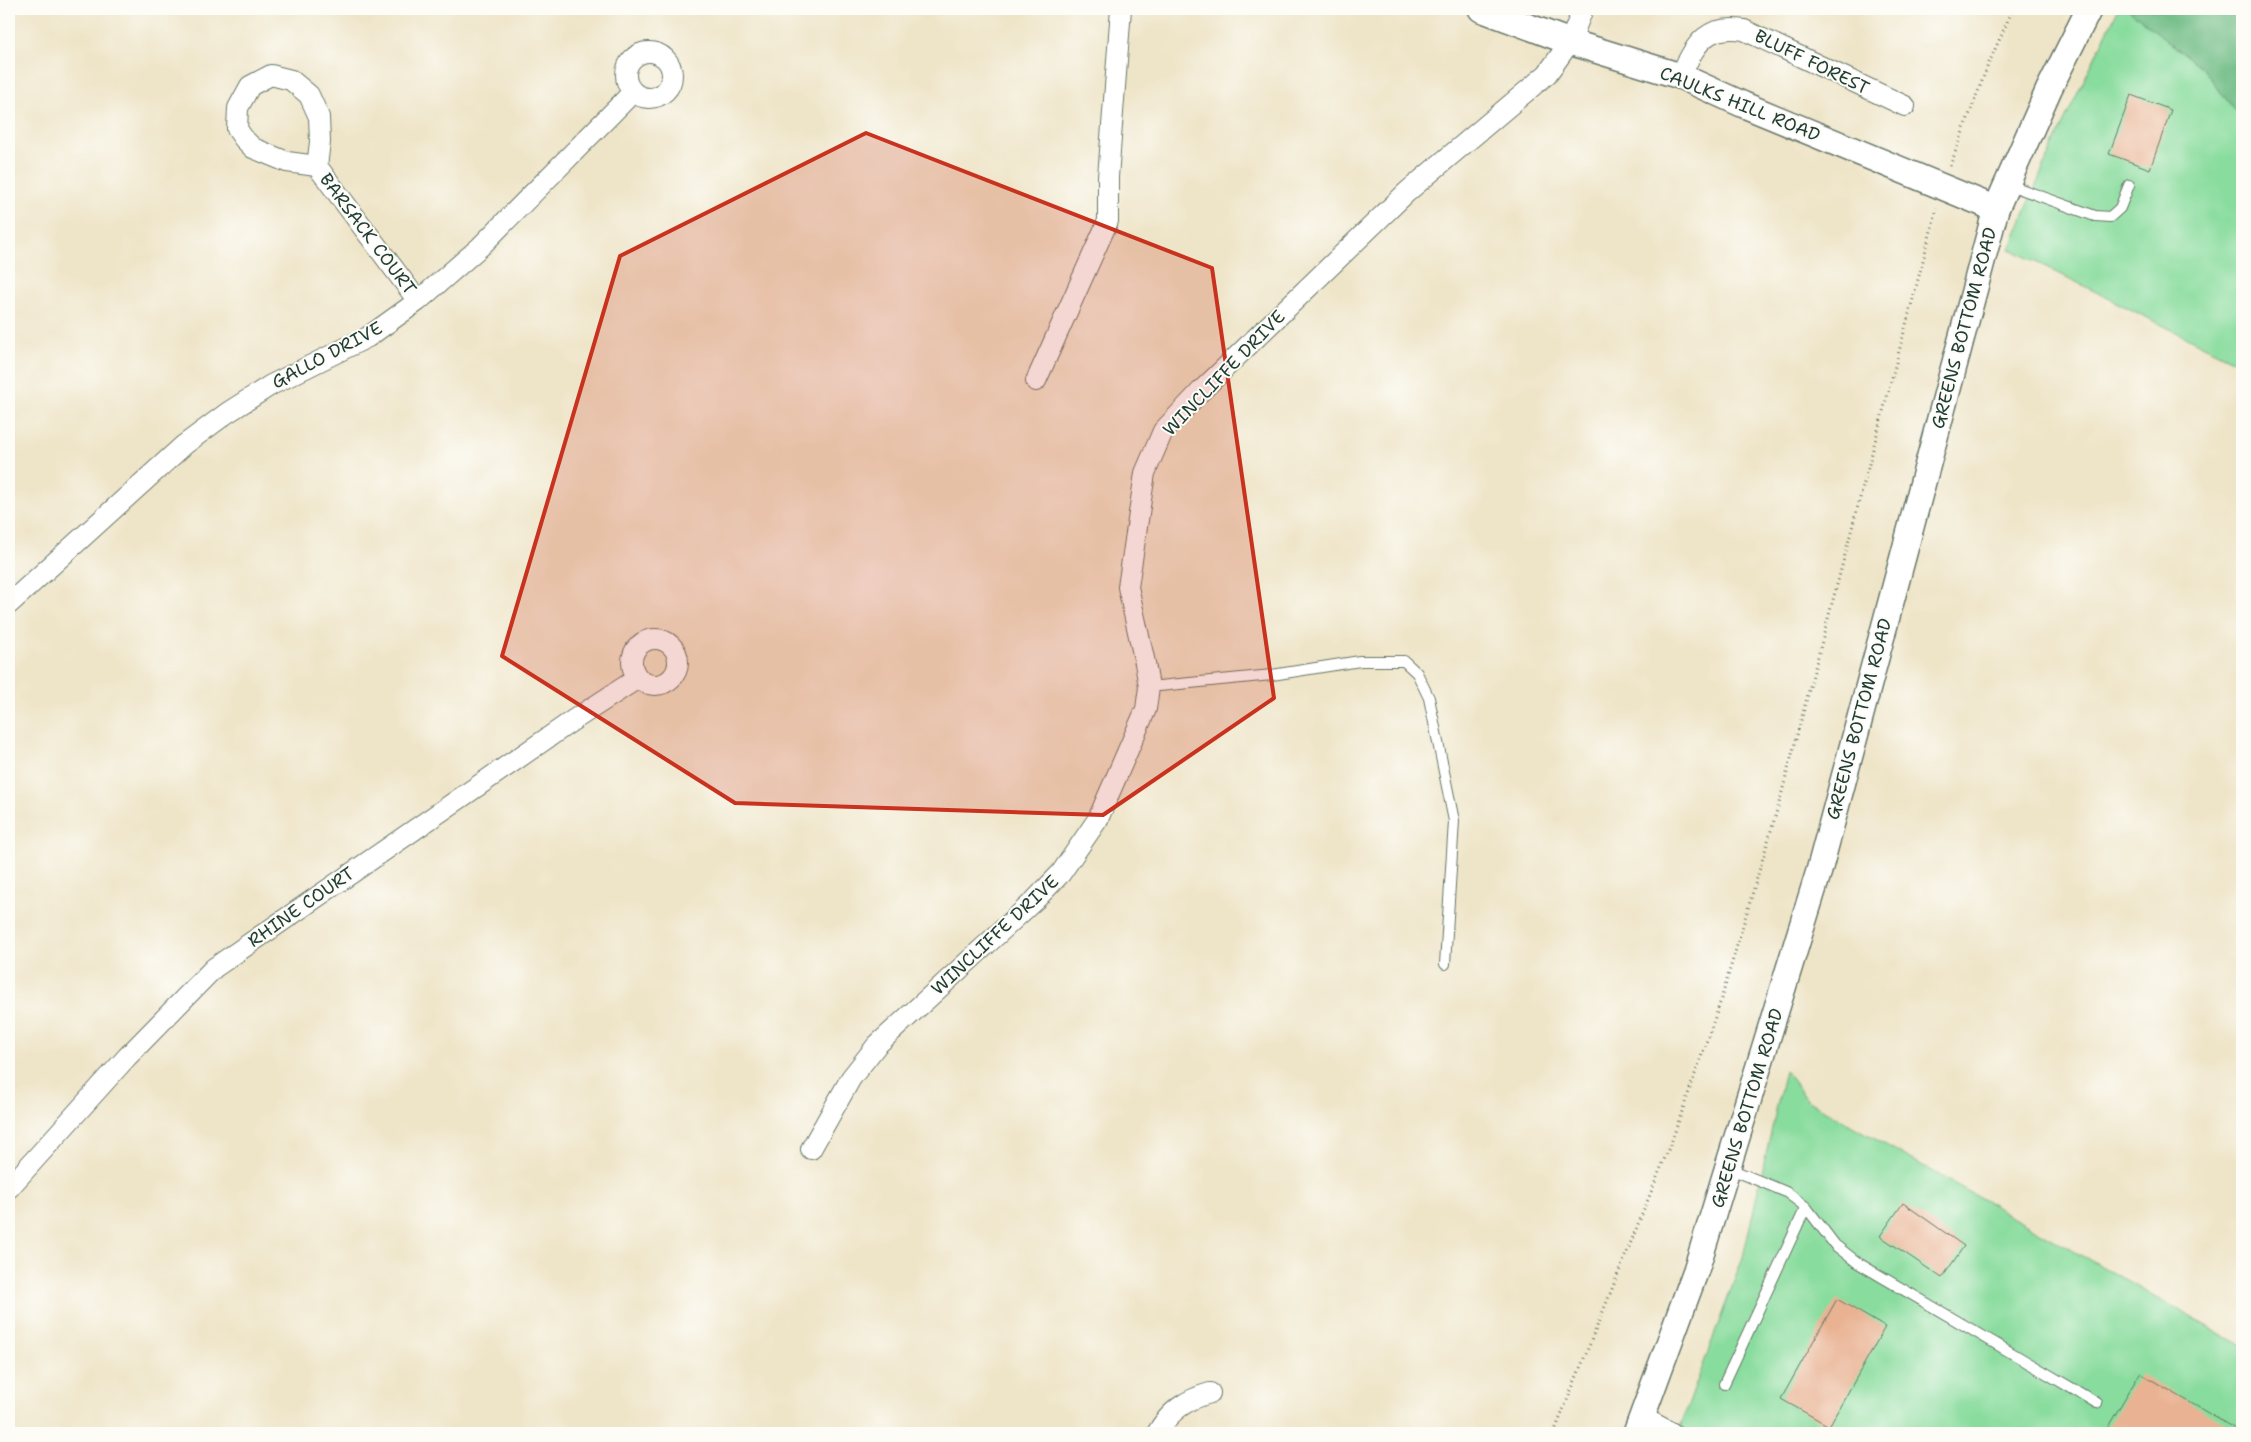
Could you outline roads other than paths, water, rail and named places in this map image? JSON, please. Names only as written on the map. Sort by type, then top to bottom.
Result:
[{"type":"street","points":[[1036,381],[1108,221],[1108,177],[1121,9]]},
{"type":"street","name":"CAULKS HILL ROAD","points":[[1481,9],[1570,42],[1680,76],[1996,209]]},
{"type":"street","name":"WINCLIFFE DRIVE","points":[[811,1149],[850,1078],[877,1045],[1036,900],[1061,873],[1098,819],[1146,708],[1149,687],[1128,587],[1144,473],[1163,431],[1208,384],[1407,192],[1547,74],[1570,42],[1583,9]]},
{"type":"street","name":"GREENS BOTTOM ROAD","points":[[1639,1425],[1696,1270],[1819,870],[1996,209],[2049,89],[2089,9]]},
{"type":"street","name":"BLUFF FOREST","points":[[1680,76],[1693,51],[1709,33],[1730,28],[1744,30],[1905,106]]},
{"type":"street","name":"BARSACK COURT","points":[[317,166],[287,162],[253,148],[244,139],[238,129],[238,108],[250,86],[271,76],[291,80],[309,95],[319,117],[320,142],[317,166],[418,301]]},
{"type":"street","name":"GALLO DRIVE","points":[[9,604],[184,445],[227,413],[271,385],[368,337],[418,301],[480,247],[633,92]]},
{"type":"street","name":"RHINE COURT","points":[[9,1188],[126,1056],[214,968],[572,721],[638,678]]},
{"type":"street","points":[[1157,1433],[1168,1418],[1186,1400],[1210,1393]]},
{"type":"street","points":[[1639,1425],[1672,1433]]},
{"type":"lane","points":[[2007,184],[2095,216],[2110,217],[2120,208],[2129,185]]},
{"type":"lane","points":[[1149,687],[1272,675],[1360,661],[1404,661],[1417,673],[1429,698],[1454,821],[1445,964]]},
{"type":"lane","points":[[1728,1168],[1786,1192],[1806,1208],[1835,1245],[1858,1263],[2097,1403]]},
{"type":"lane","points":[[1724,1384],[1806,1208]]}]
